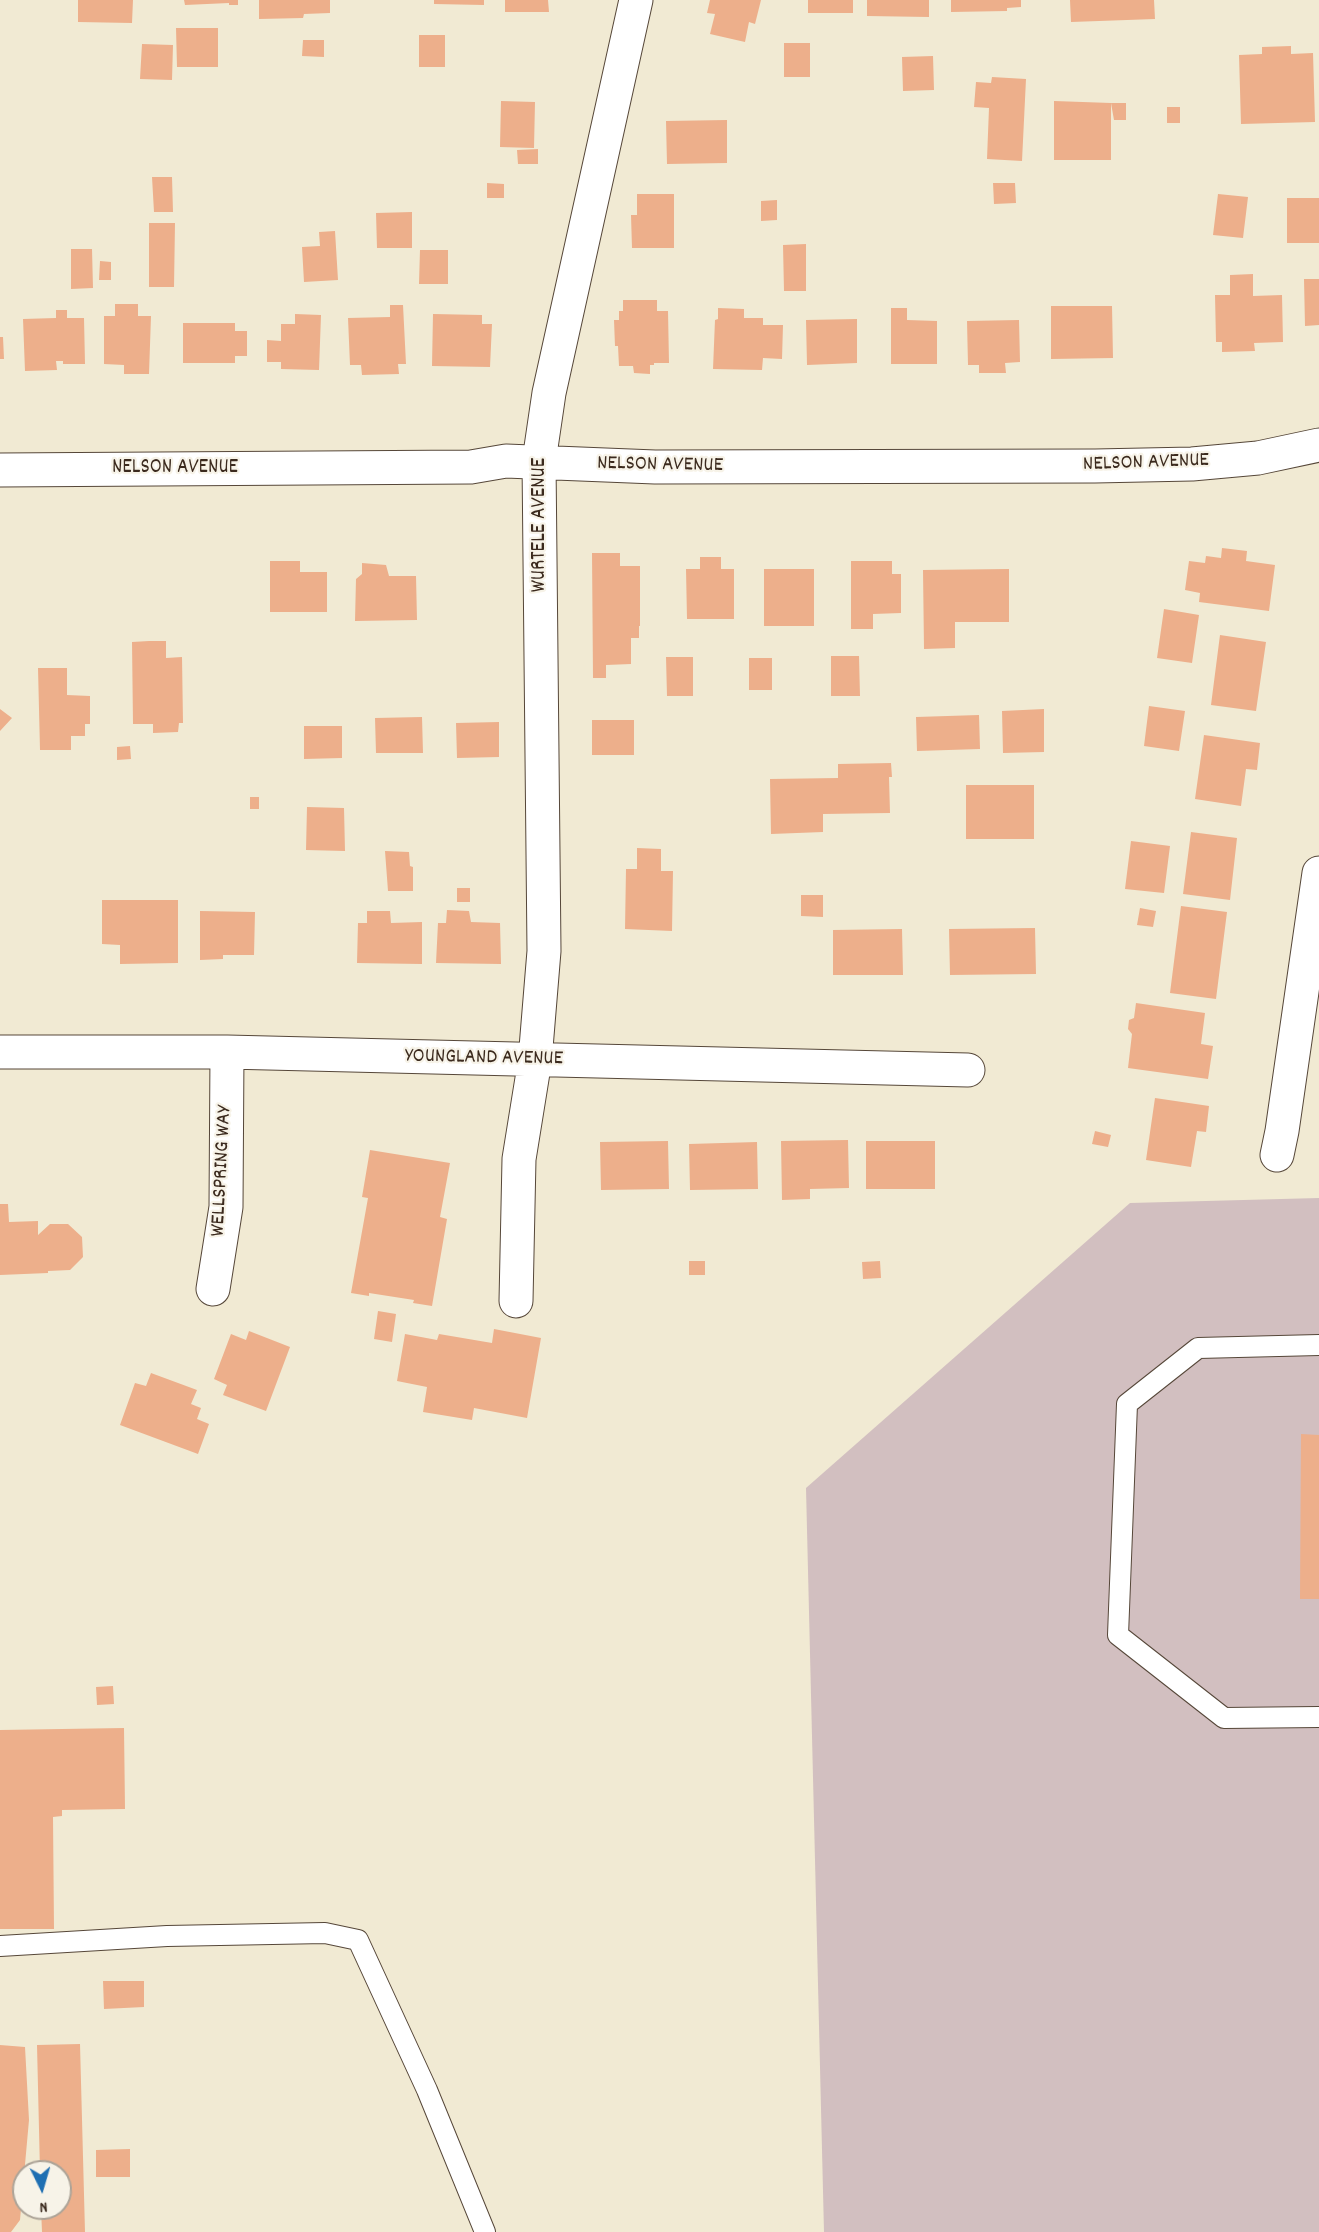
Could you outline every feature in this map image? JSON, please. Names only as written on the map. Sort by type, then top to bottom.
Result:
[{"type":"street","name":"WURTELE AVENUE","points":[[516,1301],[519,1159],[535,1060],[544,951],[539,461],[549,393],[636,0]]},
{"type":"street","name":"NELSON AVENUE","points":[[0,470],[471,467],[506,461],[655,468],[1192,464],[1258,458],[1319,445]]},
{"type":"street","points":[[1276,1155],[1282,1131],[1316,924],[1319,873]]},
{"type":"street","name":"YOUNGLAND AVENUE","points":[[0,1052],[227,1052],[968,1070]]},
{"type":"street","name":"WELLSPRING WAY","points":[[213,1288],[226,1207],[227,1052]]},
{"type":"lane","points":[[1319,1345],[1198,1348],[1127,1404],[1118,1635],[1224,1718],[1319,1717]]},
{"type":"lane","points":[[0,1946],[167,1936],[314,1933],[358,1940],[427,2090],[485,2232]]},
{"type":"shaded area","points":[[1319,1198],[1319,2232],[824,2232],[806,1488],[1130,1203]]},
{"type":"building","points":[[78,0],[133,0],[132,23],[78,22]]},
{"type":"building","points":[[184,0],[238,0],[238,5],[229,5],[229,3],[185,5]]},
{"type":"building","points":[[259,0],[330,0],[330,13],[304,14],[303,18],[259,19]]},
{"type":"building","points":[[434,0],[484,0],[484,5],[434,4]]},
{"type":"building","points":[[505,0],[548,0],[549,12],[505,12]]},
{"type":"building","points":[[710,0],[761,0],[755,24],[749,22],[745,42],[710,34],[715,14],[707,13]]},
{"type":"building","points":[[808,0],[853,0],[853,13],[808,13]]},
{"type":"building","points":[[867,0],[929,0],[929,17],[867,16]]},
{"type":"building","points":[[951,0],[1021,0],[1021,7],[1007,8],[1007,11],[951,12]]},
{"type":"building","points":[[1070,0],[1154,0],[1155,19],[1071,22]]},
{"type":"building","points":[[176,28],[218,28],[218,67],[177,67]]},
{"type":"building","points":[[419,35],[445,35],[445,67],[419,67]]},
{"type":"building","points":[[303,40],[324,40],[324,57],[302,56]]},
{"type":"building","points":[[784,43],[810,43],[810,77],[784,77]]},
{"type":"building","points":[[142,44],[173,45],[172,80],[140,79]]},
{"type":"building","points":[[1291,46],[1291,54],[1313,53],[1315,122],[1241,124],[1239,55],[1262,54],[1262,47]]},
{"type":"building","points":[[933,56],[934,90],[903,91],[902,57]]},
{"type":"building","points":[[992,77],[1026,79],[1022,161],[987,159],[989,108],[974,107],[976,82],[991,83]]},
{"type":"building","points":[[501,101],[535,102],[534,148],[500,147]]},
{"type":"building","points":[[1054,101],[1111,103],[1111,160],[1054,160]]},
{"type":"building","points":[[1111,103],[1126,103],[1126,120],[1114,120]]},
{"type":"building","points":[[1167,107],[1180,107],[1180,123],[1167,123]]},
{"type":"building","points":[[727,120],[727,163],[667,164],[666,121]]},
{"type":"building","points":[[538,149],[538,164],[518,164],[517,150]]},
{"type":"building","points":[[152,177],[172,177],[173,212],[154,212]]},
{"type":"building","points":[[487,183],[504,184],[504,198],[487,198]]},
{"type":"building","points":[[993,183],[1015,183],[1016,203],[994,204]]},
{"type":"building","points":[[637,194],[674,194],[674,248],[632,248],[631,215],[637,215]]},
{"type":"building","points":[[1218,194],[1248,197],[1243,238],[1213,235]]},
{"type":"building","points":[[1287,198],[1319,198],[1319,243],[1287,243]]},
{"type":"building","points":[[777,200],[777,220],[761,221],[761,201]]},
{"type":"building","points":[[412,212],[412,248],[377,248],[376,213]]},
{"type":"building","points":[[149,223],[175,223],[174,287],[149,287]]},
{"type":"building","points":[[335,231],[338,280],[304,282],[302,247],[320,246],[319,232]]},
{"type":"building","points":[[806,244],[806,291],[784,291],[783,245]]},
{"type":"building","points":[[71,249],[92,249],[93,288],[71,289]]},
{"type":"building","points":[[420,250],[448,250],[448,284],[419,284]]},
{"type":"building","points":[[100,261],[111,262],[111,280],[99,280]]},
{"type":"building","points":[[1253,274],[1253,296],[1282,295],[1283,342],[1254,343],[1255,351],[1222,352],[1222,342],[1216,342],[1215,295],[1230,295],[1230,275]]},
{"type":"building","points":[[1304,279],[1319,279],[1319,325],[1305,326]]},
{"type":"building","points":[[623,300],[657,300],[657,311],[668,311],[669,363],[650,365],[650,374],[634,373],[633,366],[619,366],[618,346],[615,346],[614,320],[619,320],[619,311],[623,311]]},
{"type":"building","points":[[115,304],[138,304],[138,316],[151,316],[149,374],[124,374],[124,365],[104,364],[104,316],[115,316]]},
{"type":"building","points":[[390,305],[403,305],[406,364],[398,364],[399,374],[362,375],[361,365],[350,365],[348,318],[390,317]]},
{"type":"building","points":[[1051,306],[1112,306],[1113,358],[1051,359]]},
{"type":"building","points":[[718,308],[744,309],[744,318],[763,318],[763,325],[783,325],[782,359],[763,358],[762,370],[713,369],[715,320],[718,319]]},
{"type":"building","points":[[891,308],[907,308],[907,320],[937,321],[937,364],[891,364]]},
{"type":"building","points":[[56,310],[67,310],[67,318],[84,318],[85,364],[63,364],[63,361],[56,361],[57,370],[25,371],[23,319],[56,318]]},
{"type":"building","points":[[295,314],[321,315],[319,370],[281,369],[281,362],[267,362],[267,340],[281,341],[281,324],[295,324]]},
{"type":"building","points":[[433,314],[482,315],[482,324],[492,324],[490,367],[432,366]]},
{"type":"building","points":[[857,319],[857,363],[807,365],[806,320]]},
{"type":"building","points":[[1019,320],[1020,362],[1005,363],[1006,373],[979,373],[979,365],[968,365],[967,321]]},
{"type":"building","points":[[183,323],[235,323],[235,331],[247,331],[247,356],[235,356],[235,363],[183,363]]},
{"type":"building","points":[[0,337],[3,337],[4,359],[0,359]]},
{"type":"building","points":[[1222,548],[1247,551],[1246,561],[1275,565],[1269,611],[1199,602],[1200,593],[1185,590],[1189,561],[1205,563],[1206,556],[1221,558]]},
{"type":"building","points":[[592,553],[620,553],[620,566],[640,566],[639,638],[631,638],[631,664],[606,665],[606,678],[593,678]]},
{"type":"building","points":[[700,557],[721,557],[721,569],[734,569],[734,619],[687,619],[686,569],[700,569]]},
{"type":"building","points":[[270,561],[300,561],[300,572],[327,572],[327,612],[270,612]]},
{"type":"building","points":[[851,561],[892,561],[892,574],[901,574],[901,613],[873,614],[873,629],[851,629]]},
{"type":"building","points":[[362,563],[386,565],[389,576],[416,576],[417,620],[355,621],[356,579],[362,574]]},
{"type":"building","points":[[764,569],[814,569],[814,626],[764,626]]},
{"type":"building","points":[[1009,569],[1009,622],[955,622],[955,648],[924,649],[923,570]]},
{"type":"building","points":[[1164,609],[1199,615],[1192,663],[1157,658]]},
{"type":"building","points":[[1220,635],[1266,642],[1256,711],[1211,705]]},
{"type":"building","points":[[166,641],[166,658],[182,657],[183,723],[179,723],[178,732],[153,733],[153,724],[133,724],[132,642]]},
{"type":"building","points":[[831,656],[859,656],[860,696],[831,696]]},
{"type":"building","points":[[666,657],[693,657],[693,696],[667,696]]},
{"type":"building","points":[[749,658],[772,658],[772,690],[749,690]]},
{"type":"building","points":[[38,668],[67,668],[67,695],[90,696],[90,724],[85,724],[85,736],[71,736],[71,750],[40,750]]},
{"type":"building","points":[[1149,706],[1185,711],[1179,751],[1144,746]]},
{"type":"building","points":[[0,709],[12,718],[0,731]]},
{"type":"building","points":[[1044,709],[1044,752],[1003,753],[1002,711]]},
{"type":"building","points":[[979,715],[980,749],[917,751],[916,717]]},
{"type":"building","points":[[422,717],[423,753],[376,753],[375,718]]},
{"type":"building","points":[[592,720],[634,720],[634,755],[592,755]]},
{"type":"building","points":[[499,722],[499,757],[457,758],[456,723]]},
{"type":"building","points":[[304,726],[342,726],[342,758],[304,759]]},
{"type":"building","points":[[1204,735],[1260,743],[1257,770],[1246,769],[1241,806],[1195,799]]},
{"type":"building","points":[[130,746],[131,759],[117,760],[117,747]]},
{"type":"building","points":[[891,763],[890,813],[823,814],[823,832],[771,834],[770,779],[838,778],[838,764]]},
{"type":"building","points":[[966,785],[1034,785],[1034,839],[966,839]]},
{"type":"building","points":[[250,797],[259,797],[259,809],[250,809]]},
{"type":"building","points":[[307,807],[344,808],[345,851],[306,850]]},
{"type":"building","points":[[1191,832],[1237,838],[1230,900],[1183,894]]},
{"type":"building","points":[[1131,841],[1170,846],[1164,893],[1125,889]]},
{"type":"building","points":[[637,848],[661,849],[661,871],[673,871],[672,931],[625,929],[626,869],[637,869]]},
{"type":"building","points":[[385,851],[409,852],[410,866],[413,867],[413,891],[388,891]]},
{"type":"building","points":[[457,888],[470,888],[470,902],[457,902]]},
{"type":"building","points":[[801,895],[823,895],[823,917],[801,916]]},
{"type":"building","points":[[102,900],[178,900],[178,963],[120,964],[120,945],[102,944]]},
{"type":"building","points":[[1181,906],[1227,912],[1216,999],[1170,993]]},
{"type":"building","points":[[1140,908],[1156,911],[1153,927],[1137,925]]},
{"type":"building","points":[[447,910],[469,911],[471,922],[500,923],[501,964],[436,963],[438,923],[446,923]]},
{"type":"building","points":[[200,911],[255,912],[254,955],[223,955],[223,959],[200,960]]},
{"type":"building","points":[[367,911],[390,911],[391,923],[422,922],[422,964],[357,963],[358,923],[367,923]]},
{"type":"building","points":[[1035,928],[1036,974],[950,975],[949,929]]},
{"type":"building","points":[[902,929],[903,975],[833,975],[833,930]]},
{"type":"building","points":[[1136,1003],[1205,1013],[1201,1044],[1213,1046],[1208,1079],[1128,1068],[1132,1034],[1128,1029],[1129,1020],[1134,1018]]},
{"type":"building","points":[[1155,1098],[1209,1106],[1206,1132],[1197,1131],[1191,1167],[1146,1160]]},
{"type":"building","points":[[1095,1131],[1111,1135],[1108,1147],[1092,1144]]},
{"type":"building","points":[[848,1140],[849,1188],[810,1189],[810,1199],[782,1200],[781,1141]]},
{"type":"building","points":[[668,1141],[669,1189],[601,1190],[600,1142]]},
{"type":"building","points":[[866,1141],[935,1141],[935,1189],[866,1189]]},
{"type":"building","points":[[757,1142],[758,1189],[690,1190],[689,1144]]},
{"type":"building","points":[[370,1150],[450,1163],[440,1217],[447,1219],[432,1306],[413,1303],[414,1300],[369,1293],[369,1296],[351,1293],[368,1198],[362,1197]]},
{"type":"building","points":[[0,1204],[8,1204],[9,1222],[38,1221],[38,1235],[50,1224],[68,1224],[82,1237],[83,1257],[70,1270],[0,1275]]},
{"type":"building","points":[[689,1261],[705,1261],[705,1275],[689,1275]]},
{"type":"building","points":[[880,1261],[881,1278],[863,1279],[862,1262]]},
{"type":"building","points":[[378,1311],[396,1314],[392,1342],[374,1339]]},
{"type":"building","points":[[494,1329],[541,1338],[527,1418],[474,1408],[472,1420],[423,1412],[427,1387],[397,1381],[405,1334],[437,1340],[439,1334],[492,1343]]},
{"type":"building","points":[[249,1331],[290,1347],[266,1411],[223,1395],[227,1385],[214,1379],[231,1334],[246,1340]]},
{"type":"building","points":[[151,1373],[197,1390],[191,1404],[201,1408],[197,1419],[209,1424],[198,1454],[120,1425],[135,1383],[146,1386]]},
{"type":"building","points":[[1301,1434],[1319,1435],[1319,1599],[1300,1599]]},
{"type":"building","points":[[113,1686],[114,1704],[97,1705],[96,1687]]},
{"type":"building","points":[[124,1728],[125,1809],[62,1810],[62,1816],[53,1817],[54,1929],[0,1929],[0,1730]]},
{"type":"building","points":[[103,1981],[144,1981],[144,2007],[104,2009]]},
{"type":"building","points":[[80,2044],[85,2232],[42,2232],[42,2220],[72,2220],[72,2160],[40,2160],[37,2045]]},
{"type":"building","points":[[0,2045],[25,2047],[29,2120],[25,2160],[12,2160],[12,2220],[20,2220],[11,2232],[0,2232]]},
{"type":"building","points":[[130,2149],[130,2177],[96,2177],[96,2150]]}]
